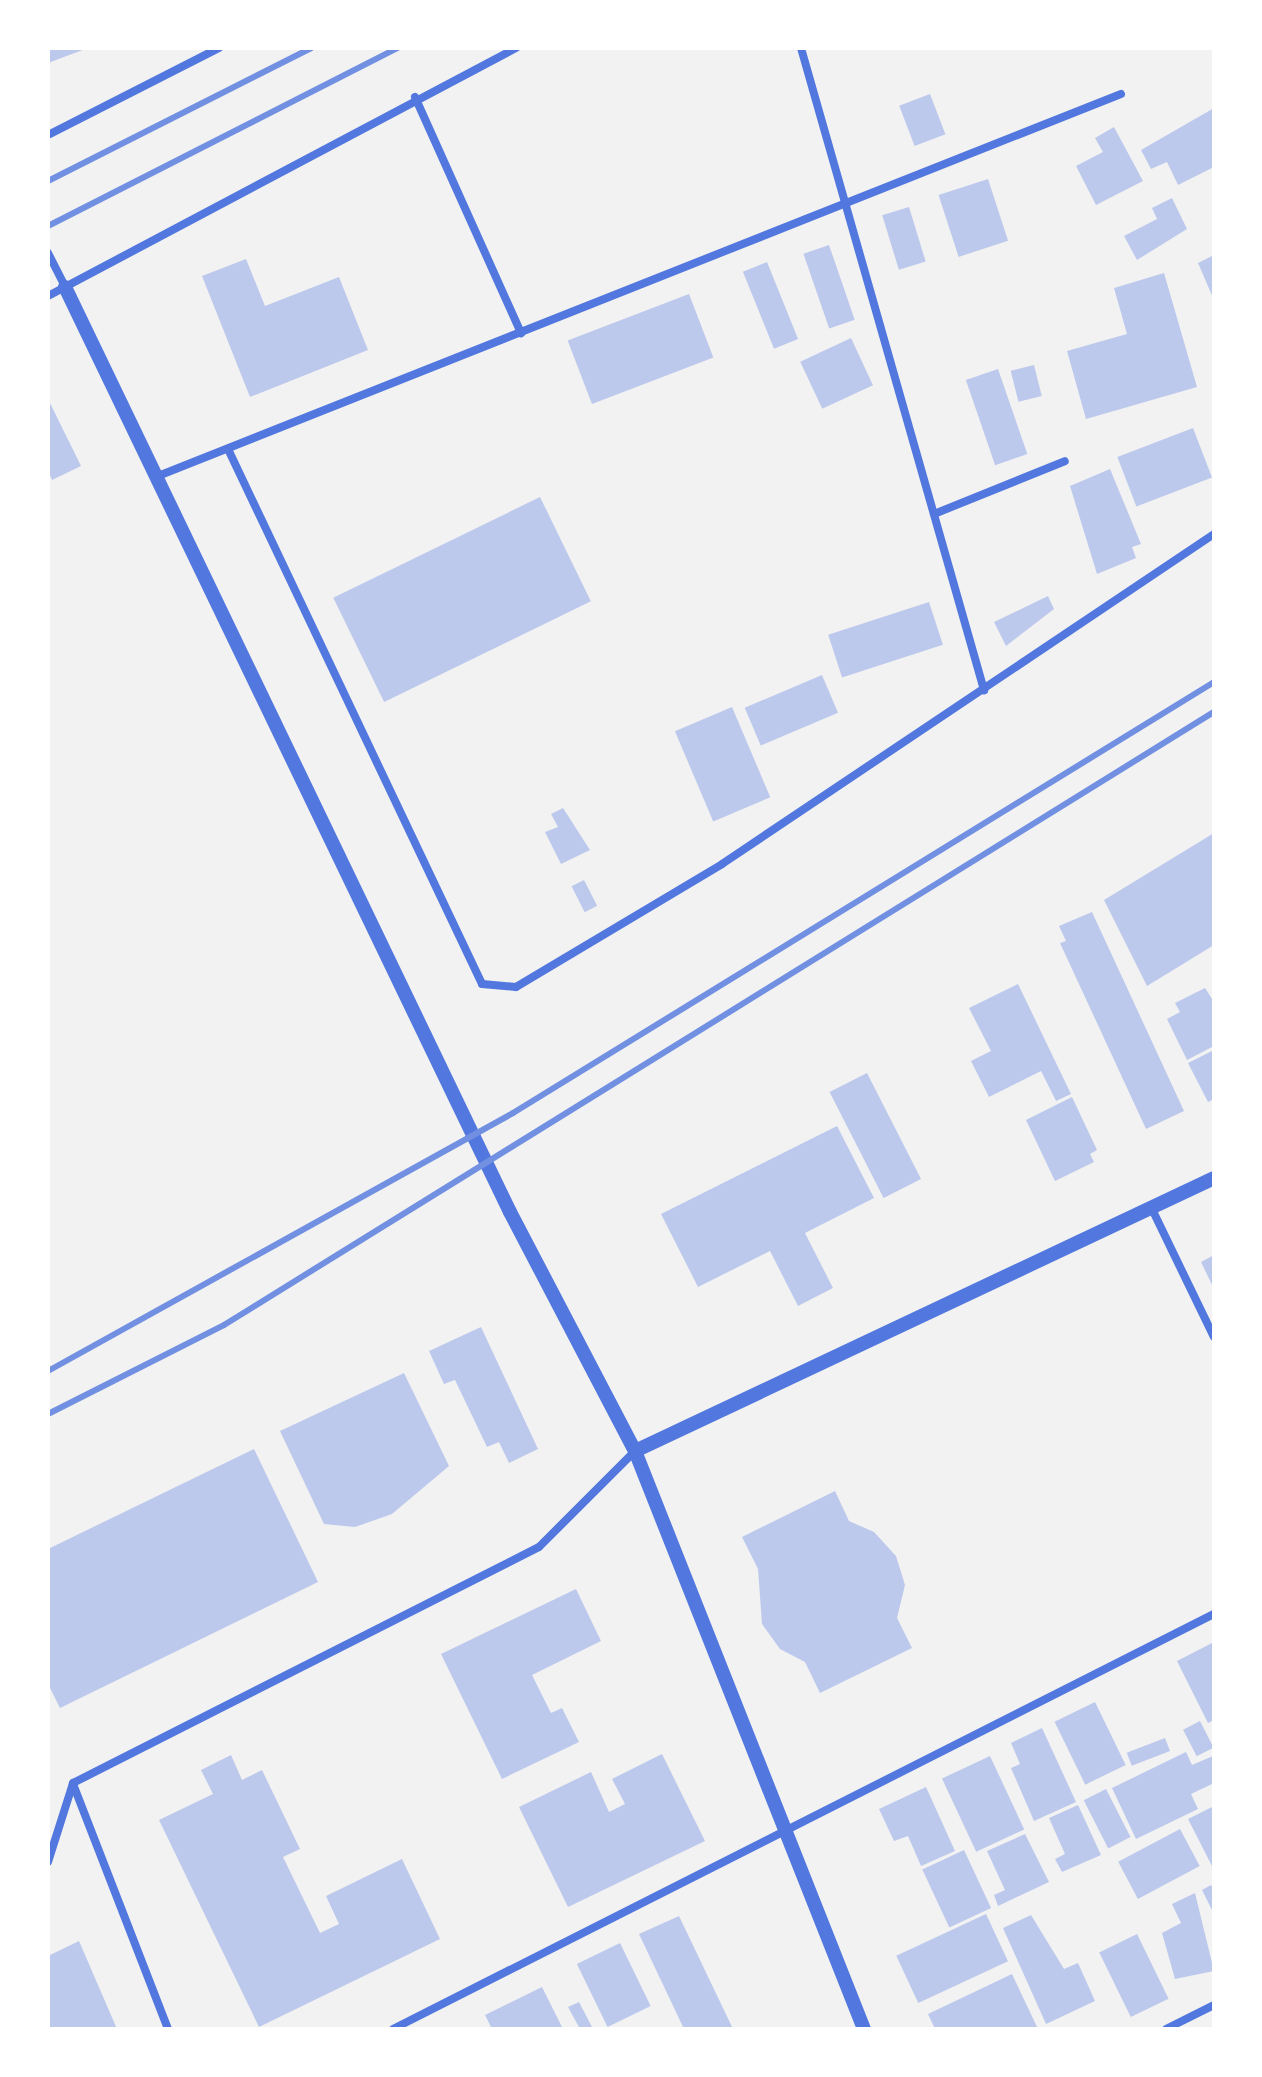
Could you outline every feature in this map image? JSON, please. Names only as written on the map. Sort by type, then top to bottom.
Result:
[{"type":"street","points":[[48,135],[219,48]]},
{"type":"street","points":[[48,296],[415,97],[516,48]]},
{"type":"street","points":[[801,48],[984,690]]},
{"type":"street","points":[[158,476],[1121,94]]},
{"type":"street","points":[[415,97],[521,333]]},
{"type":"street","points":[[48,253],[439,1055],[510,1212],[635,1451],[864,2029]]},
{"type":"street","points":[[228,449],[482,984],[516,987],[722,864],[1214,534]]},
{"type":"street","points":[[934,514],[1065,461]]},
{"type":"street","points":[[48,1862],[73,1783],[539,1547],[635,1451],[1214,1178]]},
{"type":"street","points":[[1152,1209],[1214,1337]]},
{"type":"street","points":[[393,2029],[1214,1614]]},
{"type":"street","points":[[73,1783],[168,2029]]},
{"type":"street","points":[[1166,2029],[1214,2005]]},
{"type":"building","points":[[48,48],[88,48],[48,63]]},
{"type":"building","points":[[930,94],[945,134],[915,146],[899,106]]},
{"type":"building","points":[[1214,108],[1214,167],[1178,185],[1167,162],[1151,169],[1141,150]]},
{"type":"building","points":[[1114,127],[1143,181],[1096,205],[1076,166],[1103,152],[1095,138]]},
{"type":"building","points":[[988,179],[1008,241],[959,257],[939,195]]},
{"type":"building","points":[[1172,198],[1187,229],[1137,260],[1124,236],[1157,219],[1152,208]]},
{"type":"building","points":[[909,207],[926,262],[899,270],[882,215]]},
{"type":"building","points":[[829,245],[855,320],[829,328],[803,254]]},
{"type":"building","points":[[1214,255],[1214,300],[1198,263]]},
{"type":"building","points":[[246,259],[265,306],[339,277],[368,350],[250,397],[202,276]]},
{"type":"building","points":[[767,262],[798,339],[774,349],[743,272]]},
{"type":"building","points":[[1164,273],[1197,387],[1086,419],[1067,351],[1127,334],[1114,288]]},
{"type":"building","points":[[689,294],[713,357],[592,404],[568,341]]},
{"type":"building","points":[[851,338],[873,385],[822,409],[800,362]]},
{"type":"building","points":[[1034,365],[1042,396],[1018,402],[1011,371]]},
{"type":"building","points":[[998,369],[1027,454],[995,465],[966,380]]},
{"type":"building","points":[[48,399],[81,466],[52,480],[48,471]]},
{"type":"building","points":[[1193,428],[1212,477],[1136,507],[1117,457]]},
{"type":"building","points":[[1110,469],[1141,544],[1132,547],[1136,558],[1097,574],[1070,486]]},
{"type":"building","points":[[540,497],[591,601],[384,702],[333,598]]},
{"type":"building","points":[[1048,596],[1054,609],[1006,646],[994,622]]},
{"type":"building","points":[[929,602],[943,645],[842,678],[828,635]]},
{"type":"building","points":[[822,675],[838,713],[761,746],[745,708]]},
{"type":"building","points":[[732,707],[770,797],[713,821],[675,731]]},
{"type":"building","points":[[563,808],[590,850],[561,864],[545,832],[558,827],[551,814]]},
{"type":"building","points":[[1214,833],[1214,945],[1147,986],[1104,900]]},
{"type":"building","points":[[584,880],[597,906],[585,912],[572,886]]},
{"type":"building","points":[[1092,912],[1184,1111],[1146,1129],[1060,943],[1066,941],[1059,926]]},
{"type":"building","points":[[1018,984],[1071,1094],[1056,1101],[1041,1071],[989,1097],[971,1061],[991,1051],[969,1008]]},
{"type":"building","points":[[1205,988],[1214,1002],[1214,1046],[1187,1060],[1167,1019],[1180,1012],[1175,1003]]},
{"type":"building","points":[[1214,1050],[1214,1099],[1208,1102],[1188,1063]]},
{"type":"building","points":[[867,1073],[921,1179],[884,1198],[830,1092]]},
{"type":"building","points":[[1072,1097],[1097,1150],[1090,1154],[1094,1162],[1055,1181],[1026,1120]]},
{"type":"building","points":[[837,1126],[874,1198],[805,1233],[833,1288],[798,1306],[770,1251],[698,1287],[661,1214]]},
{"type":"building","points":[[1214,1255],[1214,1289],[1201,1262]]},
{"type":"building","points":[[481,1327],[538,1449],[509,1463],[499,1442],[487,1447],[455,1380],[444,1384],[429,1351]]},
{"type":"building","points":[[404,1373],[449,1466],[392,1514],[355,1527],[324,1524],[280,1431]]},
{"type":"building","points":[[254,1449],[318,1582],[60,1708],[48,1684],[48,1549]]},
{"type":"building","points":[[835,1491],[849,1521],[874,1532],[896,1556],[905,1585],[897,1618],[912,1648],[820,1693],[805,1662],[780,1649],[762,1624],[758,1569],[742,1537]]},
{"type":"building","points":[[576,1589],[601,1641],[532,1675],[551,1713],[562,1708],[579,1742],[502,1779],[441,1654]]},
{"type":"building","points":[[1214,1642],[1214,1720],[1208,1723],[1177,1661]]},
{"type":"building","points":[[1095,1702],[1126,1765],[1085,1785],[1055,1722]]},
{"type":"building","points":[[1200,1721],[1214,1748],[1197,1756],[1183,1730]]},
{"type":"building","points":[[1042,1728],[1076,1802],[1034,1821],[1011,1768],[1020,1764],[1011,1743]]},
{"type":"building","points":[[1165,1738],[1170,1751],[1132,1766],[1127,1753]]},
{"type":"building","points":[[1186,1752],[1192,1765],[1213,1756],[1214,1783],[1191,1794],[1198,1809],[1136,1839],[1112,1788]]},
{"type":"building","points":[[662,1754],[705,1841],[568,1907],[519,1807],[591,1772],[609,1812],[625,1804],[612,1779]]},
{"type":"building","points":[[231,1755],[242,1780],[262,1770],[300,1849],[283,1857],[320,1933],[339,1924],[326,1896],[402,1859],[440,1939],[259,2027],[159,1820],[213,1794],[201,1770]]},
{"type":"building","points":[[990,1756],[1024,1829],[976,1852],[942,1778]]},
{"type":"building","points":[[926,1787],[955,1851],[921,1866],[908,1836],[894,1841],[879,1809]]},
{"type":"building","points":[[1106,1789],[1131,1837],[1108,1848],[1084,1800]]},
{"type":"building","points":[[1078,1805],[1101,1855],[1062,1872],[1055,1859],[1065,1854],[1049,1818]]},
{"type":"building","points":[[1214,1806],[1214,1870],[1188,1819]]},
{"type":"building","points":[[1180,1829],[1200,1866],[1138,1899],[1118,1862]]},
{"type":"building","points":[[1025,1834],[1049,1882],[998,1906],[994,1895],[1005,1890],[987,1851]]},
{"type":"building","points":[[964,1850],[991,1908],[949,1927],[922,1869]]},
{"type":"building","points":[[1211,1885],[1214,1890],[1214,1914],[1202,1890]]},
{"type":"building","points":[[1195,1893],[1214,1971],[1175,1979],[1162,1933],[1181,1923],[1172,1904]]},
{"type":"building","points":[[986,1914],[1008,1961],[918,2003],[896,1956]]},
{"type":"building","points":[[1031,1915],[1064,1969],[1078,1963],[1095,2001],[1046,2024],[1003,1928]]},
{"type":"building","points":[[679,1916],[733,2029],[684,2029],[639,1934]]},
{"type":"building","points":[[1137,1934],[1169,1999],[1131,2017],[1099,1952]]},
{"type":"building","points":[[79,1941],[117,2029],[48,2029],[48,1956]]},
{"type":"building","points":[[620,1943],[651,2006],[608,2027],[577,1964]]},
{"type":"building","points":[[1012,1974],[1038,2029],[935,2029],[928,2014]]},
{"type":"building","points":[[542,1987],[563,2029],[492,2029],[485,2015]]},
{"type":"building","points":[[579,2002],[593,2029],[580,2029],[568,2007]]},
{"type":"railway","points":[[48,181],[311,48]]},
{"type":"railway","points":[[48,226],[398,48]]},
{"type":"railway","points":[[48,1371],[513,1113],[1214,682]]},
{"type":"railway","points":[[48,1414],[224,1325],[1214,712]]}]
